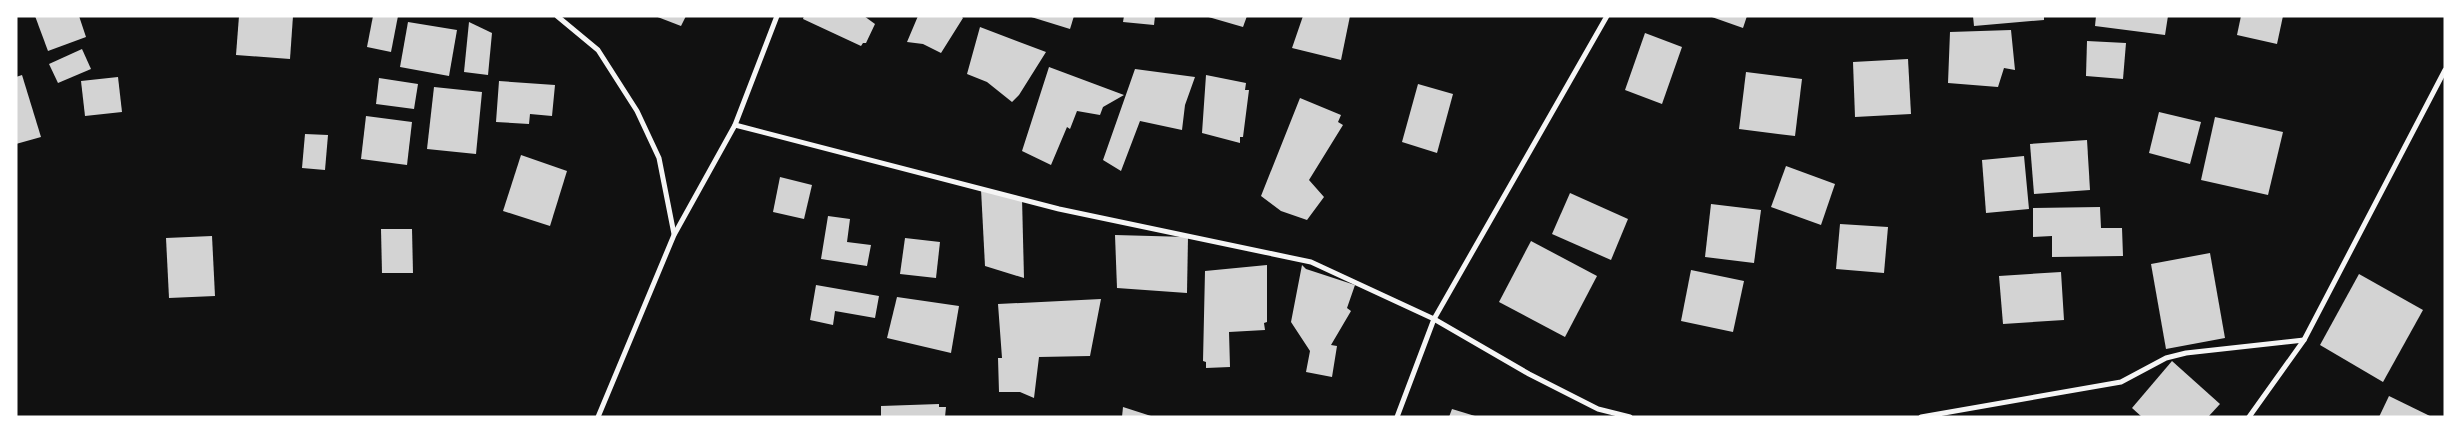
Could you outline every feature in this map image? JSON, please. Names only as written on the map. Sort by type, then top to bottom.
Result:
[{"type":"street","points":[[557,16],[598,50],[637,111],[659,158],[674,235]]},
{"type":"street","points":[[598,417],[674,235],[736,125],[777,16]]},
{"type":"street","points":[[1397,417],[1434,319],[1607,16]]},
{"type":"street","points":[[2250,417],[2304,340],[2445,70]]},
{"type":"street","points":[[736,125],[1059,209],[1311,262],[1434,319],[1529,374],[1598,409],[1630,417]]},
{"type":"street","points":[[1921,417],[2122,382],[2166,358],[2186,353],[2304,340]]},
{"type":"building","points":[[35,16],[79,16],[86,37],[48,51]]},
{"type":"building","points":[[239,16],[293,16],[290,59],[236,55]]},
{"type":"building","points":[[373,16],[398,16],[391,52],[367,47]]},
{"type":"building","points":[[655,16],[686,16],[681,26]]},
{"type":"building","points":[[804,16],[864,16],[875,24],[866,43],[863,43],[861,46],[803,19]]},
{"type":"building","points":[[918,16],[961,16],[963,18],[941,53],[923,44],[907,42]]},
{"type":"building","points":[[1028,16],[1074,16],[1070,29]]},
{"type":"building","points":[[1124,16],[1155,16],[1154,25],[1123,22]]},
{"type":"building","points":[[1205,16],[1247,16],[1243,27]]},
{"type":"building","points":[[1303,16],[1350,16],[1341,60],[1292,48]]},
{"type":"building","points":[[1709,16],[1747,16],[1743,28]]},
{"type":"building","points":[[1973,16],[2044,16],[2044,20],[1974,26]]},
{"type":"building","points":[[2096,16],[2168,16],[2165,35],[2095,26]]},
{"type":"building","points":[[2241,16],[2283,16],[2277,44],[2237,35]]},
{"type":"building","points":[[408,22],[457,30],[449,76],[400,67]]},
{"type":"building","points":[[469,22],[492,33],[488,75],[464,72]]},
{"type":"building","points":[[980,27],[1046,52],[1019,95],[1012,102],[987,82],[967,74]]},
{"type":"building","points":[[2011,30],[2015,70],[2004,68],[1998,87],[1948,83],[1950,32]]},
{"type":"building","points":[[1645,33],[1682,47],[1662,104],[1625,90]]},
{"type":"building","points":[[2087,41],[2126,43],[2123,79],[2086,76]]},
{"type":"building","points":[[82,49],[91,69],[58,83],[49,64]]},
{"type":"building","points":[[1908,59],[1911,114],[1855,117],[1853,62]]},
{"type":"building","points":[[1049,67],[1124,95],[1103,107],[1100,115],[1077,111],[1070,129],[1067,127],[1051,165],[1022,151]]},
{"type":"building","points":[[1135,69],[1195,77],[1185,105],[1182,130],[1140,121],[1121,171],[1103,160]]},
{"type":"building","points":[[1746,72],[1802,79],[1795,136],[1739,129]]},
{"type":"building","points":[[22,75],[41,137],[16,144],[16,77]]},
{"type":"building","points":[[1206,75],[1246,83],[1245,90],[1249,90],[1243,137],[1240,137],[1240,143],[1202,133]]},
{"type":"building","points":[[118,77],[122,112],[85,116],[81,81]]},
{"type":"building","points":[[379,78],[418,84],[414,109],[376,104]]},
{"type":"building","points":[[499,81],[555,85],[552,116],[530,114],[529,124],[496,122]]},
{"type":"building","points":[[1418,84],[1453,94],[1437,153],[1402,142]]},
{"type":"building","points":[[434,87],[482,92],[476,154],[427,149]]},
{"type":"building","points":[[1300,98],[1341,115],[1338,122],[1343,125],[1309,180],[1324,197],[1307,220],[1281,211],[1261,196]]},
{"type":"building","points":[[2159,112],[2201,122],[2190,164],[2149,153]]},
{"type":"building","points":[[366,116],[412,122],[407,165],[361,159]]},
{"type":"building","points":[[2215,117],[2283,132],[2268,195],[2201,180]]},
{"type":"building","points":[[305,134],[328,135],[325,170],[302,168]]},
{"type":"building","points":[[2087,140],[2090,190],[2034,194],[2030,144]]},
{"type":"building","points":[[521,155],[567,171],[550,226],[503,211]]},
{"type":"building","points":[[2024,156],[2029,209],[1986,213],[1982,160]]},
{"type":"building","points":[[1786,166],[1835,184],[1821,225],[1771,207]]},
{"type":"building","points":[[780,177],[812,185],[804,219],[773,212]]},
{"type":"building","points":[[981,189],[1022,198],[1024,278],[985,266]]},
{"type":"building","points":[[1570,193],[1628,219],[1611,260],[1552,234]]},
{"type":"building","points":[[1711,204],[1761,210],[1754,263],[1705,257]]},
{"type":"building","points":[[2100,207],[2101,228],[2122,228],[2123,256],[2052,257],[2052,236],[2033,237],[2033,208]]},
{"type":"building","points":[[828,216],[850,219],[847,242],[871,245],[867,266],[821,259]]},
{"type":"building","points":[[1840,224],[1888,227],[1884,273],[1836,269]]},
{"type":"building","points":[[381,229],[412,229],[413,273],[382,273]]},
{"type":"building","points":[[1115,235],[1188,237],[1187,293],[1117,288]]},
{"type":"building","points":[[212,236],[215,296],[169,298],[166,238]]},
{"type":"building","points":[[905,238],[940,242],[936,278],[900,274]]},
{"type":"building","points":[[1531,241],[1597,276],[1565,337],[1499,302]]},
{"type":"building","points":[[2210,253],[2225,338],[2166,349],[2151,264]]},
{"type":"building","points":[[1267,265],[1267,322],[1264,323],[1265,330],[1229,332],[1230,367],[1206,368],[1206,362],[1203,361],[1205,271]]},
{"type":"building","points":[[1302,265],[1306,269],[1355,285],[1347,308],[1351,311],[1331,345],[1337,346],[1332,377],[1306,372],[1310,351],[1291,322]]},
{"type":"building","points":[[1691,270],[1744,281],[1733,332],[1681,321]]},
{"type":"building","points":[[2061,272],[2064,320],[2003,324],[1999,276]]},
{"type":"building","points":[[2359,274],[2423,310],[2383,382],[2320,345]]},
{"type":"building","points":[[816,285],[879,296],[875,318],[835,311],[833,325],[810,320]]},
{"type":"building","points":[[897,297],[959,306],[951,353],[887,338]]},
{"type":"building","points":[[1101,299],[1090,356],[1039,357],[1034,398],[1020,392],[999,392],[998,358],[1002,358],[998,304]]},
{"type":"building","points":[[2172,361],[2220,404],[2208,417],[2142,417],[2132,408]]},
{"type":"building","points":[[2389,396],[2432,417],[2379,417]]},
{"type":"building","points":[[939,404],[939,407],[946,407],[945,417],[881,417],[881,406]]},
{"type":"building","points":[[1123,407],[1151,416],[1151,417],[1122,417]]},
{"type":"building","points":[[1452,409],[1475,416],[1475,417],[1449,417]]}]
